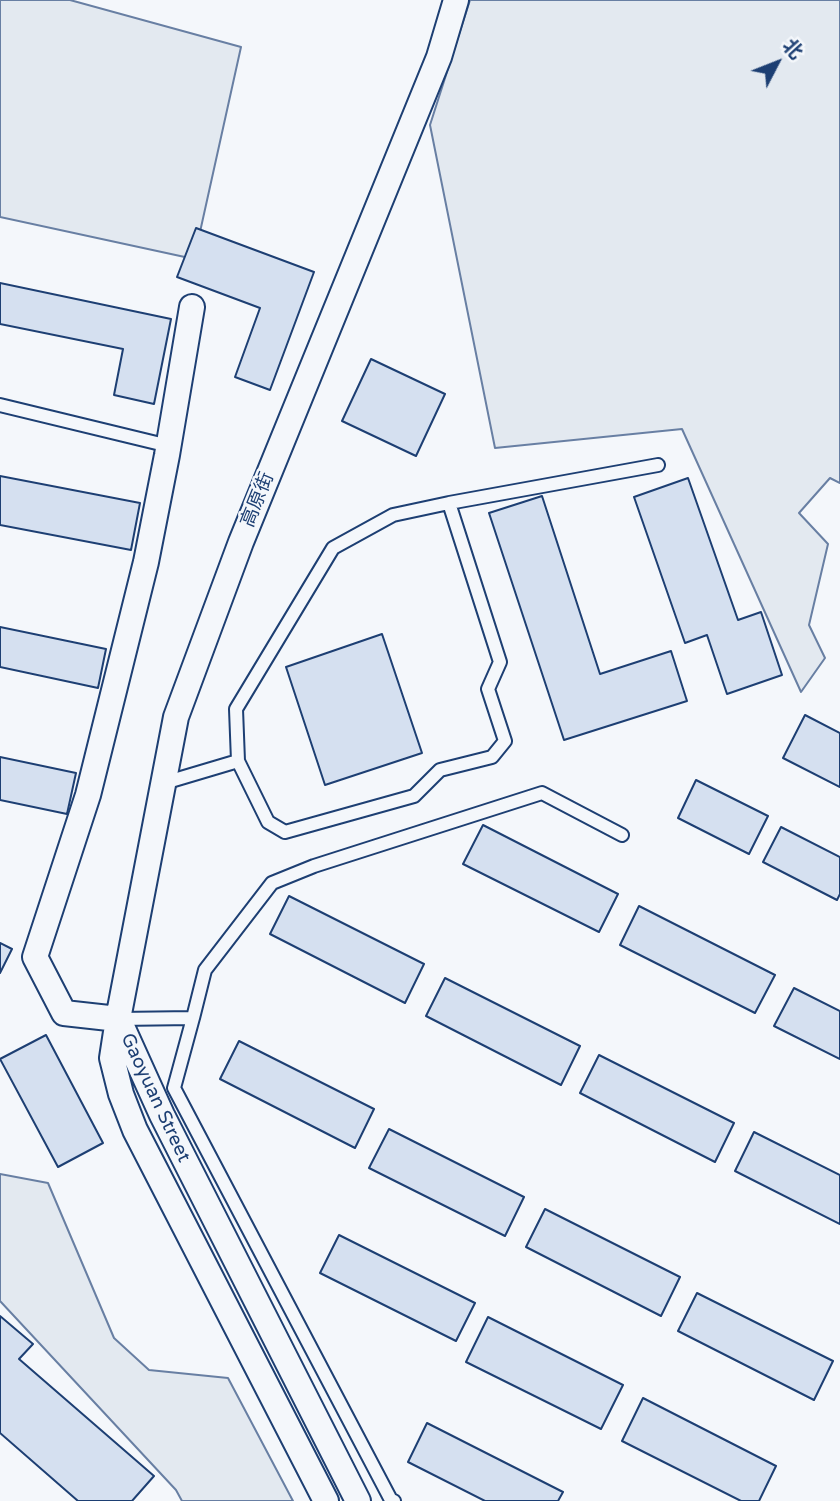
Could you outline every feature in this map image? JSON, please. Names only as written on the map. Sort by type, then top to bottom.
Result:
[{"type":"street","name":"高原街","points":[[118,1019],[176,717],[241,541],[439,57],[456,0]]},
{"type":"street","points":[[118,1019],[64,1013],[35,957],[88,795],[146,562],[192,307]]},
{"type":"street","name":"Gaoyuan Street","points":[[118,1019],[112,1058],[121,1094],[135,1130],[326,1501]]},
{"type":"street","name":"Gaoyuan Street","points":[[118,1019],[162,1115],[358,1501]]},
{"type":"lane","points":[[0,405],[169,446]]},
{"type":"lane","points":[[449,503],[500,662],[488,689],[505,741],[492,757],[440,770],[414,796],[285,832],[268,822],[238,761],[236,709],[333,548],[393,515],[449,503],[658,465]]},
{"type":"lane","points":[[164,783],[238,761]]},
{"type":"lane","points":[[394,1501],[391,1500],[174,1088],[205,970],[272,883],[314,866],[542,793],[622,835]]},
{"type":"lane","points":[[118,1019],[193,1018]]},
{"type":"shaded area","points":[[0,0],[70,0],[241,47],[194,259],[0,217]]},
{"type":"shaded area","points":[[470,0],[840,0],[840,483],[830,478],[799,513],[828,544],[809,625],[825,658],[801,692],[682,429],[495,448],[430,125]]},
{"type":"shaded area","points":[[0,1174],[48,1183],[114,1338],[149,1370],[228,1378],[293,1501],[182,1501],[176,1490],[0,1301]]},
{"type":"building","points":[[196,228],[314,272],[270,390],[235,377],[260,308],[177,277]]},
{"type":"building","points":[[0,283],[171,319],[154,404],[114,395],[123,349],[0,324]]},
{"type":"building","points":[[371,359],[445,394],[416,456],[342,421]]},
{"type":"building","points":[[0,476],[140,503],[131,550],[0,525]]},
{"type":"building","points":[[688,478],[738,620],[761,612],[782,675],[727,694],[707,635],[685,643],[634,497]]},
{"type":"building","points":[[542,496],[600,674],[671,651],[687,701],[564,740],[489,513]]},
{"type":"building","points":[[0,627],[106,649],[98,688],[0,667]]},
{"type":"building","points":[[382,634],[422,753],[325,785],[286,667]]},
{"type":"building","points":[[805,715],[840,733],[840,787],[783,758]]},
{"type":"building","points":[[0,757],[76,773],[67,814],[0,800]]},
{"type":"building","points":[[696,780],[768,816],[749,854],[678,818]]},
{"type":"building","points":[[483,825],[618,894],[599,932],[463,864]]},
{"type":"building","points":[[781,827],[840,857],[840,894],[837,900],[763,862]]},
{"type":"building","points":[[289,896],[424,964],[405,1003],[270,934]]},
{"type":"building","points":[[639,906],[775,975],[755,1013],[620,945]]},
{"type":"building","points":[[0,943],[12,949],[0,973]]},
{"type":"building","points":[[445,978],[580,1046],[561,1085],[426,1016]]},
{"type":"building","points":[[794,988],[840,1011],[840,1059],[774,1026]]},
{"type":"building","points":[[46,1035],[103,1143],[58,1167],[0,1059]]},
{"type":"building","points":[[239,1041],[374,1109],[355,1148],[220,1079]]},
{"type":"building","points":[[599,1055],[734,1123],[715,1162],[580,1093]]},
{"type":"building","points":[[389,1129],[524,1197],[505,1236],[369,1168]]},
{"type":"building","points":[[754,1132],[840,1175],[840,1224],[735,1171]]},
{"type":"building","points":[[545,1209],[680,1277],[661,1316],[526,1247]]},
{"type":"building","points":[[339,1235],[475,1303],[456,1341],[320,1273]]},
{"type":"building","points":[[697,1293],[833,1361],[814,1400],[678,1331]]},
{"type":"building","points":[[0,1316],[33,1344],[19,1359],[154,1476],[132,1501],[78,1501],[0,1433]]},
{"type":"building","points":[[488,1317],[623,1385],[601,1429],[466,1362]]},
{"type":"building","points":[[643,1398],[776,1466],[759,1501],[741,1501],[622,1441]]},
{"type":"building","points":[[427,1423],[563,1492],[558,1501],[485,1501],[408,1462]]}]
